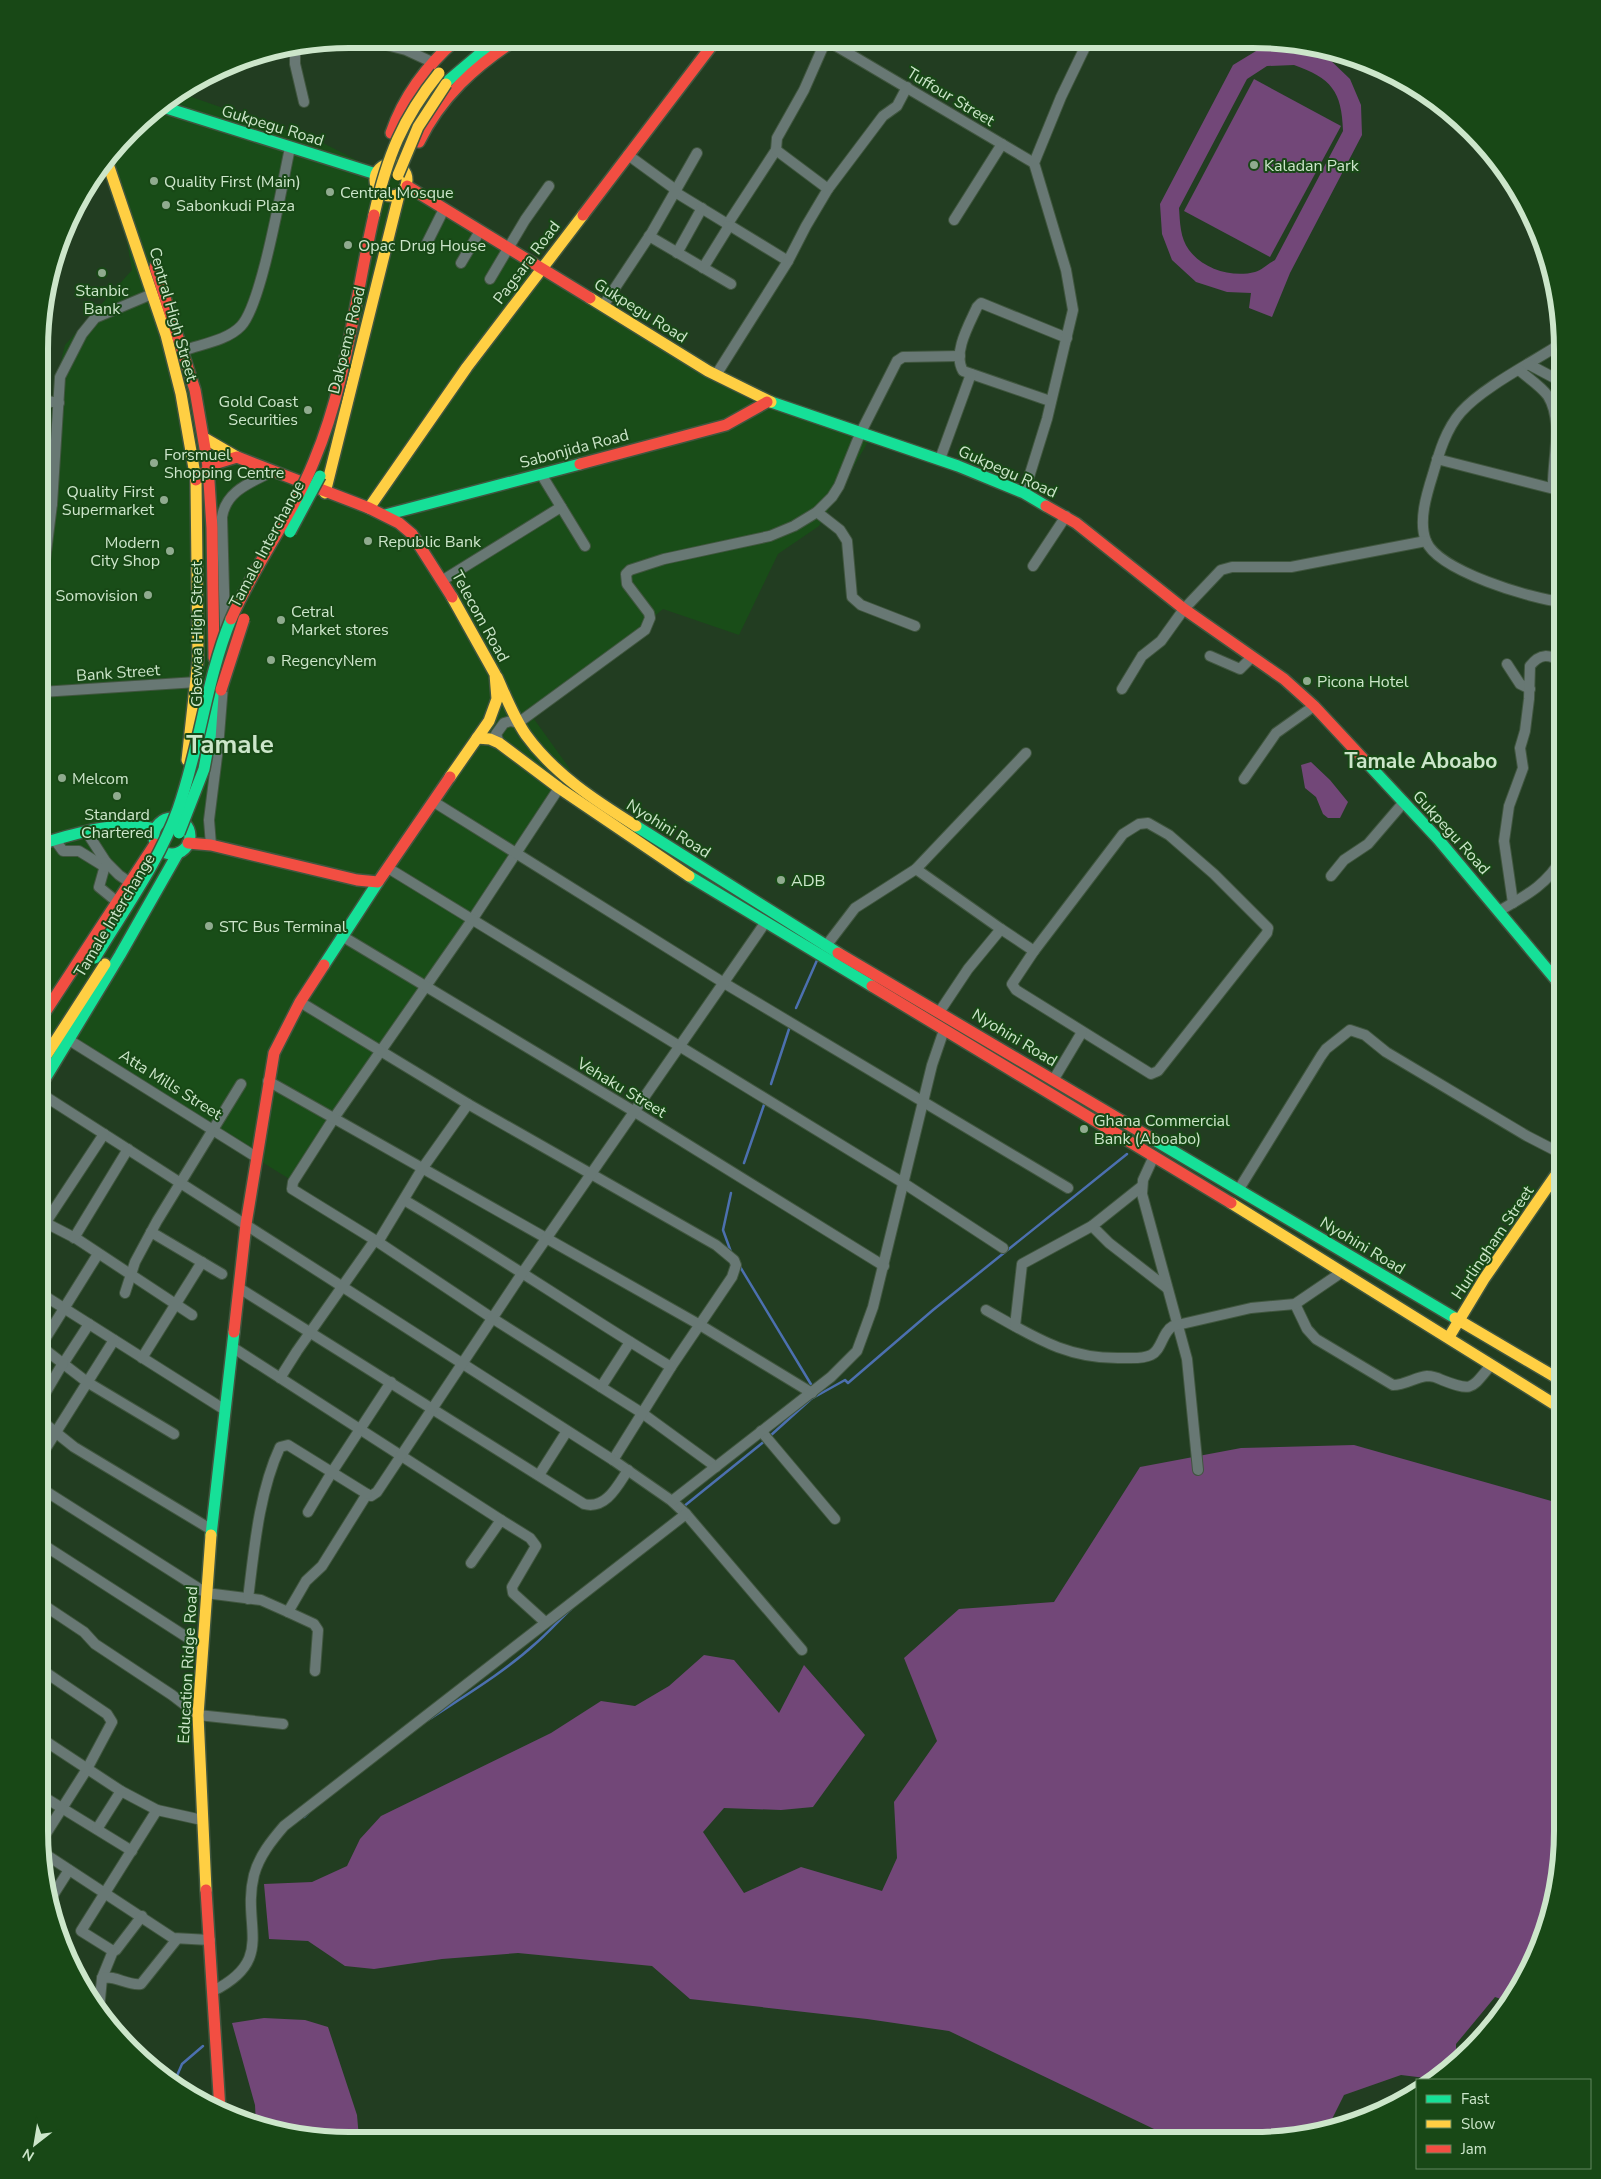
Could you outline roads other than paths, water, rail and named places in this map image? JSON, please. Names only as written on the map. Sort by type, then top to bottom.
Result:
[{"type":"main road","points":[[447,48],[432,62],[397,117],[379,170],[377,188],[389,197],[403,191],[406,173],[421,137],[444,102],[469,72],[504,48]]},
{"type":"main road","name":"Tamale Interchange","points":[[48,1051],[100,961],[156,856],[176,812],[194,760],[220,649],[232,618],[250,580],[308,476],[319,448],[333,405],[373,220],[398,136],[417,101],[444,77],[471,48]]},
{"type":"main road","name":"Tamale Interchange","points":[[444,77],[487,48]]},
{"type":"main road","name":"Pagsara Road","points":[[369,508],[467,367],[710,48]]},
{"type":"main road","name":"Gukpegu Road","points":[[167,108],[290,148],[379,170]]},
{"type":"main road","name":"Central High Street","points":[[116,158],[185,350],[206,439],[208,466]]},
{"type":"main road","points":[[379,170],[396,164],[406,173]]},
{"type":"main road","name":"Central High Street","points":[[109,167],[152,294],[181,393],[196,480]]},
{"type":"main road","name":"Dakpema Road","points":[[300,482],[329,406],[377,188]]},
{"type":"main road","name":"Gukpegu Road","points":[[403,191],[444,209],[716,375],[767,402],[940,459],[1024,493],[1066,516],[1184,609],[1284,679],[1314,706],[1404,802],[1554,977]]},
{"type":"main road","name":"Dakpema Road","points":[[325,493],[403,191]]},
{"type":"main road","name":"Sabonjida Road","points":[[385,515],[726,425],[767,402]]},
{"type":"main road","name":"Telecom Road","points":[[206,439],[237,458],[385,515],[412,534],[442,580],[495,674],[497,699],[494,710],[434,802],[342,936],[300,1002],[274,1053],[268,1081]]},
{"type":"main road","points":[[196,480],[208,466],[222,460],[237,458]]},
{"type":"main road","name":"Gbewaa High Street","points":[[188,829],[208,762],[213,700],[215,630],[208,466]]},
{"type":"main road","name":"Gbewaa High Street","points":[[168,818],[186,773],[197,682],[196,480]]},
{"type":"main road","name":"Nyohini Road","points":[[495,674],[518,723],[545,757],[586,793],[826,946],[940,1011],[1554,1376]]},
{"type":"main road","name":"Nyohini Road","points":[[477,738],[490,739],[499,743],[559,788],[656,854],[765,923],[1154,1156],[1449,1337],[1554,1404]]},
{"type":"main road","points":[[48,1007],[155,844],[155,829],[158,824],[168,818],[180,820],[188,829],[188,843],[178,853],[48,1074]]},
{"type":"main road","points":[[48,842],[86,831],[133,824],[155,829]]},
{"type":"main road","points":[[188,843],[211,845],[357,880],[378,882]]},
{"type":"main road","points":[[155,844],[166,853],[178,853]]},
{"type":"main road","name":"Tamale Interchange","points":[[48,1032],[100,961]]},
{"type":"main road","name":"Education Ridge Road","points":[[220,2102],[202,1820],[198,1715],[206,1593],[225,1410],[246,1224],[268,1081]]},
{"type":"main road","name":"Hurlingham Street","points":[[1449,1337],[1554,1178]]},
{"type":"main road","points":[[1543,1398],[1542,1383],[1548,1378],[1554,1379]]},
{"type":"street","points":[[398,48],[432,62]]},
{"type":"street","points":[[703,268],[776,150],[777,138],[825,48]]},
{"type":"street","name":"Tuffour Street","points":[[841,48],[1034,163]]},
{"type":"street","points":[[1024,493],[1073,310],[1071,292],[1034,163],[1061,97],[1085,48]]},
{"type":"street","points":[[295,52],[295,64],[304,102]]},
{"type":"street","points":[[716,375],[788,261],[828,189],[883,116],[896,106],[907,87]]},
{"type":"street","points":[[954,220],[1002,144]]},
{"type":"street","points":[[185,350],[229,334],[239,328],[248,318],[258,292],[290,148]]},
{"type":"street","points":[[776,150],[828,189]]},
{"type":"street","points":[[603,306],[650,236],[697,153]]},
{"type":"street","points":[[628,155],[675,191],[788,261]]},
{"type":"street","points":[[490,279],[508,248],[550,186]]},
{"type":"street","points":[[677,253],[702,208]]},
{"type":"street","points":[[426,245],[444,209]]},
{"type":"street","points":[[461,263],[480,230]]},
{"type":"street","points":[[650,236],[731,284]]},
{"type":"street","points":[[48,488],[59,403],[60,377],[88,326],[95,318],[152,294]]},
{"type":"street","points":[[1050,401],[963,371],[960,368],[960,356],[966,333],[977,307],[981,303],[1067,338]]},
{"type":"street","points":[[1554,348],[1519,370],[1462,411],[1448,432],[1437,459],[1425,504],[1423,524],[1426,541],[1444,561],[1507,589],[1554,600]]},
{"type":"street","points":[[499,743],[496,734],[500,726],[507,721],[518,723],[645,630],[650,618],[649,613],[627,584],[626,574],[630,570],[664,559],[770,536],[794,526],[817,512],[839,486],[878,395],[900,358],[960,356]]},
{"type":"street","points":[[1528,364],[1554,378]]},
{"type":"street","points":[[1519,370],[1547,395],[1554,417]]},
{"type":"street","points":[[940,459],[971,374]]},
{"type":"street","points":[[48,401],[59,403]]},
{"type":"street","points":[[1554,451],[1552,469],[1554,476]]},
{"type":"street","points":[[1437,459],[1554,489]]},
{"type":"street","points":[[211,845],[209,813],[222,712],[224,647],[223,510],[228,498],[234,493],[270,472]]},
{"type":"street","points":[[541,474],[585,546]]},
{"type":"street","points":[[442,580],[561,507]]},
{"type":"street","points":[[817,512],[840,530],[848,541],[852,598],[861,605],[915,626]]},
{"type":"street","points":[[1032,566],[1066,516]]},
{"type":"street","points":[[1122,689],[1142,656],[1161,640],[1184,609],[1215,574],[1226,568],[1291,567],[1426,541]]},
{"type":"street","points":[[1513,903],[1504,841],[1508,806],[1523,768],[1520,748],[1525,731],[1530,689],[1530,666],[1539,657],[1550,655],[1554,657]]},
{"type":"street","points":[[1210,656],[1240,668],[1252,657]]},
{"type":"street","points":[[1507,664],[1520,684],[1530,689]]},
{"type":"street","name":"Bank Street","points":[[48,692],[197,682]]},
{"type":"street","points":[[1244,779],[1276,734],[1314,706]]},
{"type":"street","points":[[826,946],[855,908],[916,869],[1026,753]]},
{"type":"street","points":[[559,788],[472,920],[334,1118],[293,1182],[292,1189],[377,1241],[492,1318],[642,1413],[716,1467]]},
{"type":"street","points":[[434,802],[724,983],[1068,1188]]},
{"type":"street","points":[[1331,876],[1344,860],[1368,844],[1404,802]]},
{"type":"street","points":[[1148,823],[1169,835],[1266,923],[1267,933],[1155,1073],[1147,1073],[1013,987],[1013,980],[1034,951],[1123,834],[1139,824],[1148,823]]},
{"type":"street","points":[[86,831],[106,864],[99,887],[116,901]]},
{"type":"street","points":[[55,840],[63,851],[79,851],[106,864],[129,882]]},
{"type":"street","points":[[388,868],[905,1184],[1003,1248]]},
{"type":"street","points":[[916,869],[1034,951]]},
{"type":"street","points":[[1499,911],[1541,886],[1554,872]]},
{"type":"street","points":[[248,1599],[256,1532],[271,1469],[280,1447],[288,1445],[371,1496],[377,1492],[546,1238],[765,923]]},
{"type":"street","points":[[940,1011],[968,969],[1001,928]]},
{"type":"street","name":"Vehaku Street","points":[[342,936],[635,1112],[884,1266]]},
{"type":"street","points":[[300,1002],[468,1104],[716,1245],[734,1260],[735,1271],[613,1460]]},
{"type":"street","points":[[672,1501],[812,1393],[857,1351],[868,1325],[884,1266],[934,1057],[944,1030]]},
{"type":"street","points":[[1239,1189],[1321,1056],[1326,1049],[1352,1030],[1365,1035],[1386,1052],[1496,1118],[1554,1150]]},
{"type":"street","points":[[1054,1079],[1082,1032]]},
{"type":"street","name":"Atta Mills Street","points":[[69,1040],[256,1157]]},
{"type":"street","points":[[268,1081],[700,1325],[812,1393]]},
{"type":"street","points":[[125,1293],[130,1275],[151,1232],[180,1181],[241,1084]]},
{"type":"street","points":[[48,1098],[567,1430],[672,1501],[686,1514],[802,1650]]},
{"type":"street","points":[[280,1378],[377,1241],[422,1169],[468,1104]]},
{"type":"street","points":[[48,1214],[104,1134]]},
{"type":"street","points":[[74,1238],[128,1149]]},
{"type":"street","points":[[1015,1326],[1022,1264],[1092,1226],[1142,1188],[1154,1156]]},
{"type":"street","points":[[1142,1188],[1186,1359],[1198,1470]]},
{"type":"street","points":[[404,1200],[523,1272],[630,1342],[672,1366]]},
{"type":"street","points":[[1092,1226],[1109,1243],[1167,1288]]},
{"type":"street","points":[[48,1227],[74,1238],[192,1315]]},
{"type":"street","points":[[151,1232],[222,1274]]},
{"type":"street","points":[[48,1336],[98,1254]]},
{"type":"street","points":[[142,1358],[202,1262]]},
{"type":"street","points":[[986,1310],[1062,1351],[1107,1359],[1144,1358],[1156,1350],[1166,1332],[1178,1324],[1251,1308],[1295,1304],[1342,1272]]},
{"type":"street","points":[[239,1288],[591,1506],[608,1496],[628,1470]]},
{"type":"street","points":[[48,1298],[225,1410]]},
{"type":"street","points":[[1295,1304],[1307,1329],[1316,1339],[1393,1385],[1402,1385],[1428,1376],[1460,1387],[1469,1388],[1478,1382],[1491,1365]]},
{"type":"street","points":[[48,1389],[89,1324]]},
{"type":"street","points":[[48,1445],[114,1340]]},
{"type":"street","points":[[601,1387],[630,1342]]},
{"type":"street","points":[[232,1348],[534,1542],[536,1546],[533,1553],[512,1587],[513,1593],[545,1622]]},
{"type":"street","points":[[48,1354],[88,1382],[174,1434]]},
{"type":"street","points":[[308,1512],[391,1382]]},
{"type":"street","points":[[48,1426],[74,1447],[212,1530]]},
{"type":"street","points":[[539,1475],[567,1430]]},
{"type":"street","points":[[761,1431],[835,1519]]},
{"type":"street","points":[[48,1493],[206,1593],[261,1600],[312,1623],[318,1630],[315,1671]]},
{"type":"street","points":[[288,1612],[306,1581],[322,1566],[367,1494]]},
{"type":"street","points":[[213,1991],[226,1984],[244,1969],[253,1950],[254,1875],[262,1855],[284,1826],[686,1514]]},
{"type":"street","points":[[471,1563],[501,1520]]},
{"type":"street","points":[[48,1548],[202,1647]]},
{"type":"street","points":[[48,1608],[84,1632],[95,1644],[172,1695],[198,1715],[283,1724]]},
{"type":"street","points":[[48,1674],[112,1719],[87,1769],[48,1830]]},
{"type":"street","points":[[49,1744],[121,1791],[158,1810],[202,1820]]},
{"type":"street","points":[[97,1829],[121,1791]]},
{"type":"street","points":[[48,1799],[132,1851]]},
{"type":"street","points":[[113,1951],[81,1932],[158,1810]]},
{"type":"street","points":[[49,1856],[177,1938],[210,1940]]},
{"type":"street","points":[[54,1894],[69,1870]]},
{"type":"street","points":[[100,2001],[102,1978],[113,1951],[119,1948],[142,1916]]},
{"type":"street","points":[[102,1978],[115,1978],[136,1985],[141,1984],[177,1938]]},
{"type":"waterway","points":[[796,1008],[818,958]]},
{"type":"waterway","points":[[771,1084],[790,1026]]},
{"type":"waterway","points":[[744,1163],[765,1102]]},
{"type":"waterway","points":[[770,1436],[811,1399],[845,1380],[848,1383],[933,1310],[1127,1154]]},
{"type":"waterway","points":[[731,1193],[723,1230],[731,1252]]},
{"type":"waterway","points":[[739,1265],[812,1386]]},
{"type":"waterway","points":[[683,1507],[766,1440]]},
{"type":"waterway","points":[[428,1720],[523,1655],[571,1609]]},
{"type":"waterway","points":[[304,1817],[309,1812]]},
{"type":"waterway","points":[[176,2077],[182,2064],[203,2046]]},
{"type":"place","name":"Kaladan Park","points":[[1254,165]]},
{"type":"place","name":"Quality First (Main)","points":[[154,181]]},
{"type":"place","name":"Central Mosque","points":[[330,192]]},
{"type":"place","name":"Sabonkudi Plaza","points":[[166,205]]},
{"type":"place","name":"Opac Drug House","points":[[348,245]]},
{"type":"place","name":"Stanbic Bank","points":[[102,273]]},
{"type":"place","name":"Gold Coast Securities","points":[[308,410]]},
{"type":"place","name":"Forsmuel Shopping Centre","points":[[154,463]]},
{"type":"place","name":"Quality First Supermarket","points":[[164,500]]},
{"type":"place","name":"Republic Bank","points":[[368,541]]},
{"type":"place","name":"Modern City Shop","points":[[170,551]]},
{"type":"place","name":"Somovision","points":[[148,595]]},
{"type":"place","name":"Cetral Market stores","points":[[281,620]]},
{"type":"place","name":"RegencyNem","points":[[271,660]]},
{"type":"place","name":"Picona Hotel","points":[[1307,681]]},
{"type":"place","name":"Melcom","points":[[62,778]]},
{"type":"place","name":"Standard Chartered","points":[[117,796]]},
{"type":"place","name":"ADB","points":[[781,880]]},
{"type":"place","name":"STC Bus Terminal","points":[[209,926]]},
{"type":"place","name":"Ghana Commercial Bank (Aboabo)","points":[[1084,1129]]},
{"type":"district","name":"Tamale","points":[[230,744]]},
{"type":"district","name":"Tamale Aboabo","points":[[1421,761]]}]
